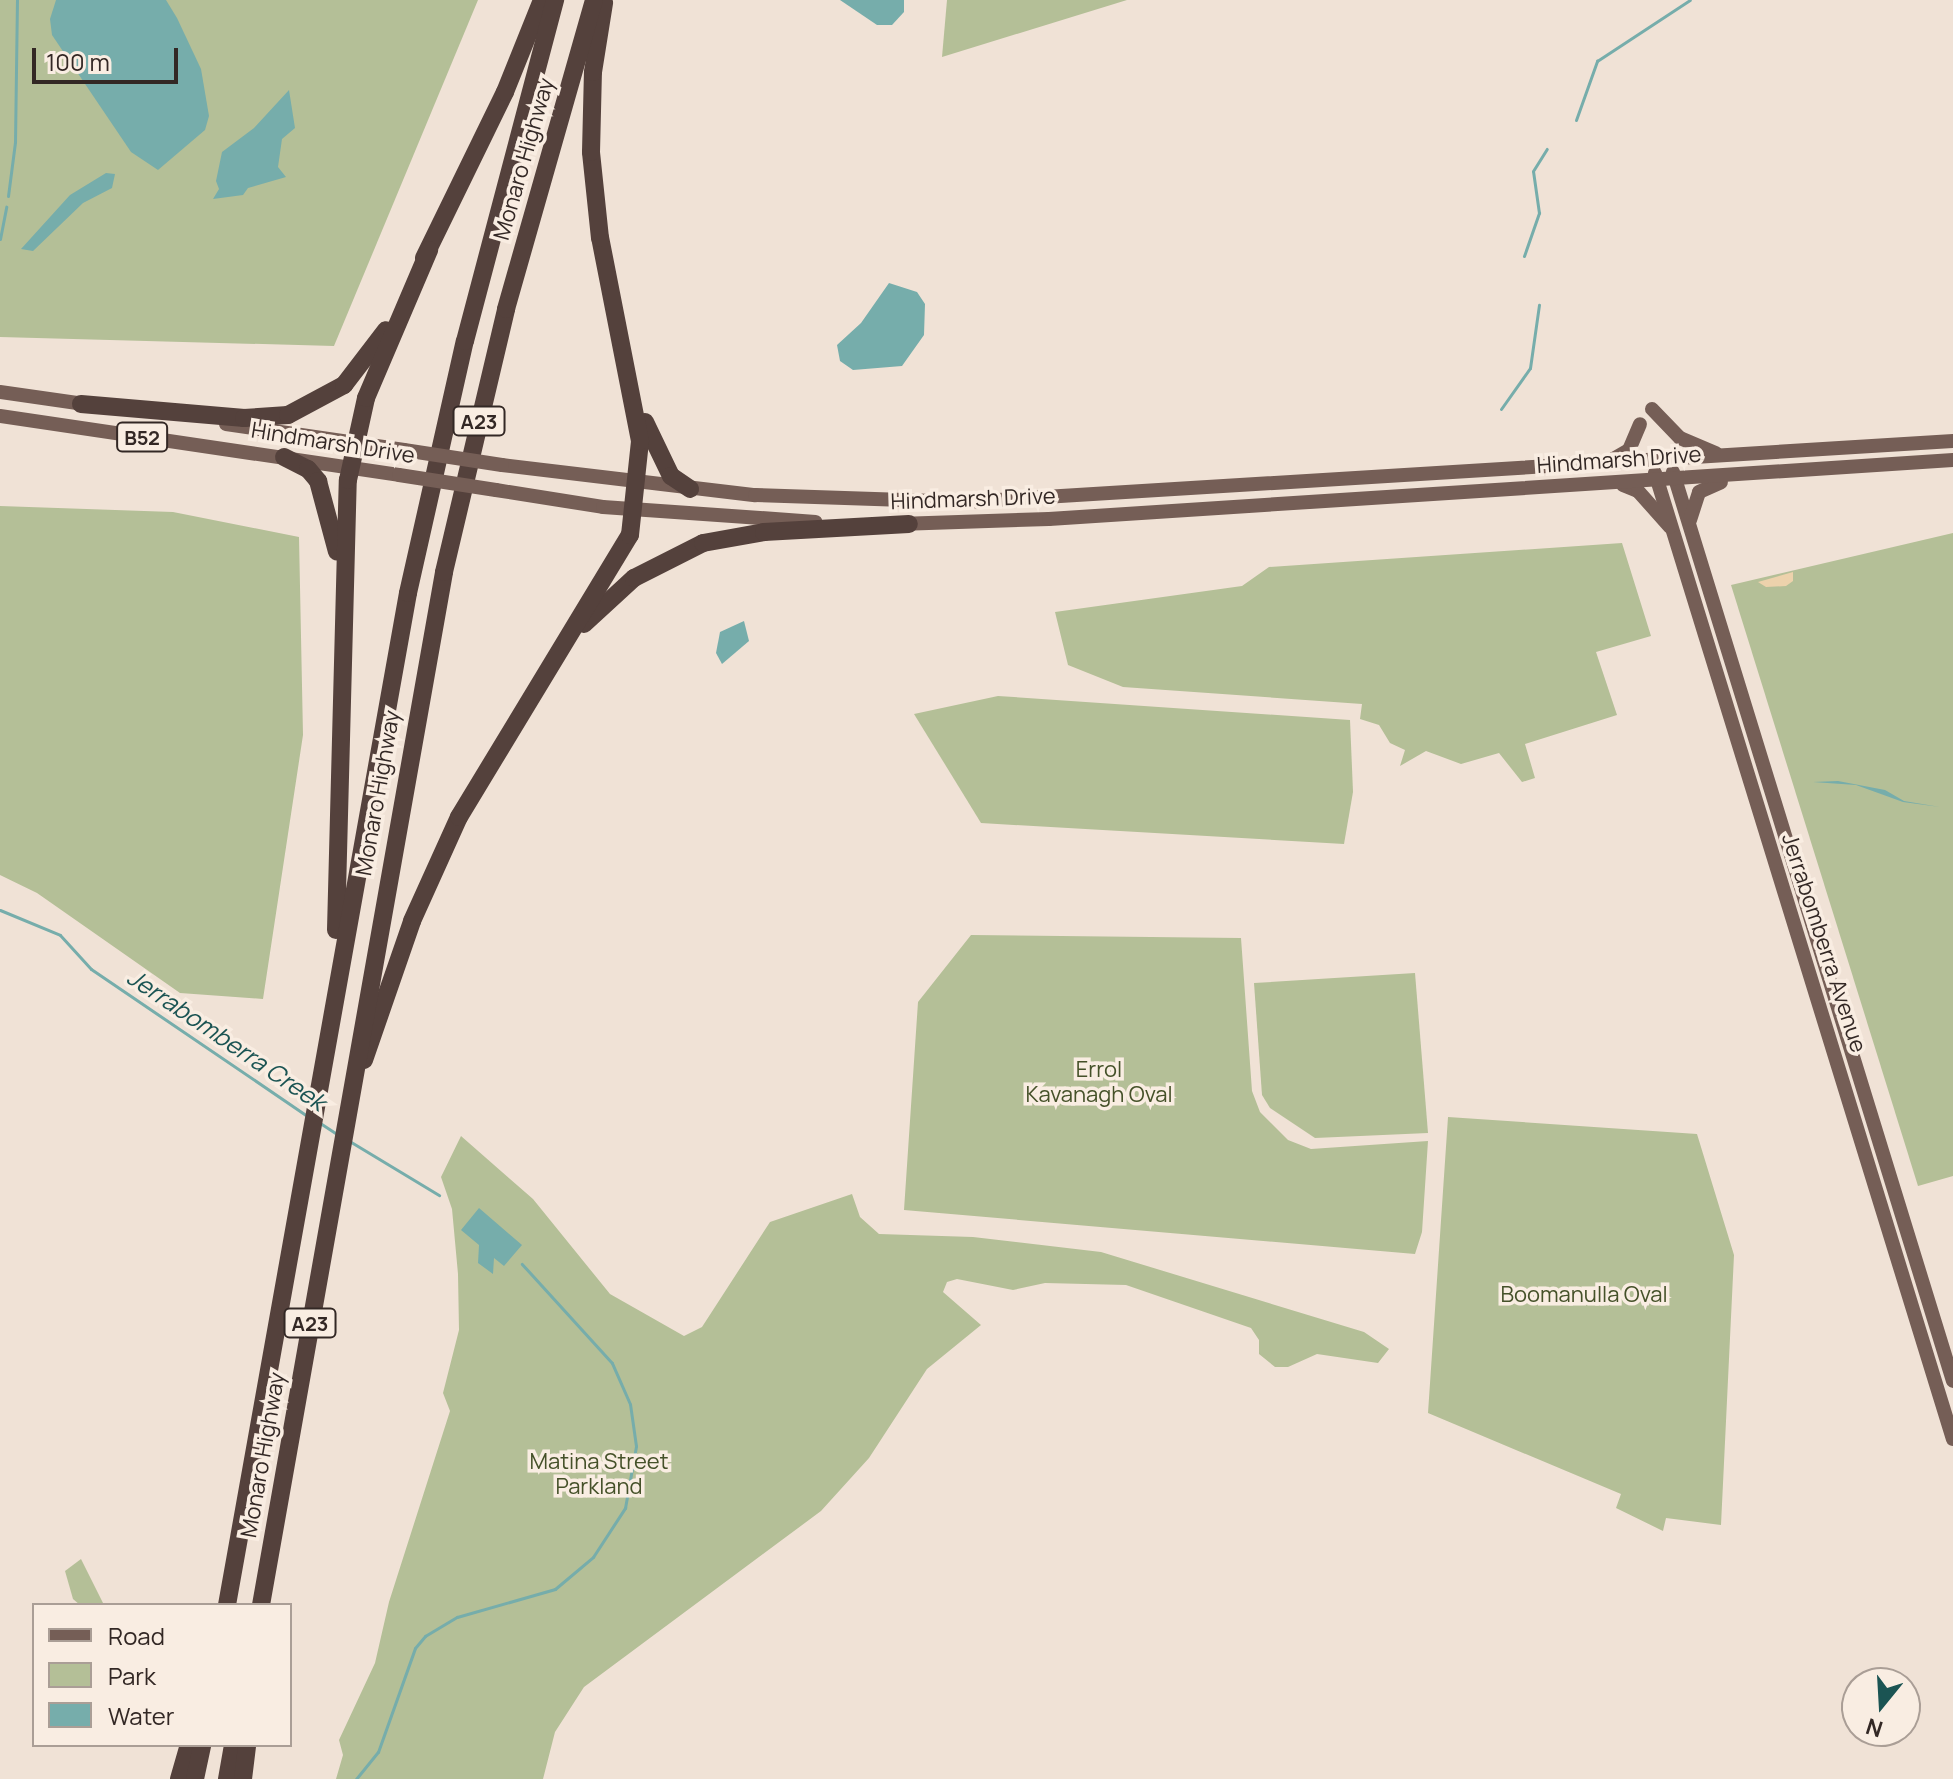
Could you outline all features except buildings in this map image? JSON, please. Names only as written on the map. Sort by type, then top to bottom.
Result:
[{"type":"highway","points":[[326,1036],[338,900],[349,468],[358,444],[366,398],[429,250],[505,92],[542,0]]},
{"type":"highway","name":"Monaro Highway","points":[[227,1603],[313,1104],[442,433],[555,0]]},
{"type":"highway","name":"Monaro Highway","points":[[261,1603],[444,572],[506,309],[594,0]]},
{"type":"highway","points":[[347,1124],[367,1050],[412,921],[459,817],[514,719],[625,545],[633,509],[640,441],[623,359],[591,152],[593,72],[605,0]]},
{"type":"highway","points":[[81,404],[244,418],[308,408],[331,396],[361,367],[429,250]]},
{"type":"highway","points":[[623,359],[665,467],[690,489]]},
{"type":"highway","points":[[284,457],[308,469],[321,488],[332,522],[345,611]]},
{"type":"highway","points":[[514,719],[596,610],[634,578],[675,554],[747,533],[909,524]]},
{"type":"highway","name":"A23","points":[[217,1603],[223,1574],[235,1553]]},
{"type":"highway","points":[[179,1779],[188,1747]]},
{"type":"highway","points":[[195,1779],[202,1747]]},
{"type":"highway","points":[[227,1779],[233,1747]]},
{"type":"highway","points":[[243,1779],[247,1747]]},
{"type":"main road","name":"Hindmarsh Drive","points":[[0,392],[636,483],[824,500],[965,502],[1953,441]]},
{"type":"main road","points":[[1652,409],[1680,438],[1734,456]]},
{"type":"main road","name":"Hindmarsh Drive","points":[[0,416],[633,509],[909,524],[1657,481],[1953,460]]},
{"type":"main road","points":[[1604,464],[1629,450],[1640,424]]},
{"type":"main road","name":"Jerrabomberra Avenue","points":[[1670,460],[1953,1381]]},
{"type":"main road","name":"Jerrabomberra Avenue","points":[[1651,461],[1953,1439]]},
{"type":"main road","points":[[1690,525],[1694,501],[1706,486],[1781,471]]},
{"type":"main road","points":[[1618,483],[1638,491],[1675,533]]},
{"type":"main road","points":[[1753,733],[1744,755],[1764,768]]},
{"type":"main road","points":[[1918,1322],[1933,1316]]},
{"type":"green space","points":[[0,0],[478,0],[334,346],[0,337]]},
{"type":"green space","points":[[947,0],[1127,0],[942,57]]},
{"type":"green space","points":[[0,506],[173,512],[299,537],[303,735],[263,999],[180,993],[37,893],[0,875]]},
{"type":"green space","points":[[1953,533],[1953,1176],[1918,1186],[1731,585]]},
{"type":"green space","points":[[1622,543],[1651,636],[1596,652],[1617,715],[1525,744],[1535,778],[1522,782],[1499,753],[1461,764],[1426,751],[1400,766],[1405,750],[1390,743],[1379,725],[1360,719],[1362,704],[1123,687],[1068,665],[1055,612],[1242,586],[1269,567]]},
{"type":"green space","points":[[998,696],[1350,720],[1353,792],[1344,844],[981,823],[914,714]]},
{"type":"green space","name":"Errol Kavanagh Oval","points":[[971,935],[1241,938],[1252,1091],[1260,1112],[1288,1140],[1311,1149],[1428,1141],[1422,1232],[1415,1254],[904,1210],[918,1002]]},
{"type":"green space","points":[[1415,973],[1428,1133],[1315,1138],[1270,1108],[1262,1095],[1254,983]]},
{"type":"green space","name":"Boomanulla Oval","points":[[1448,1117],[1697,1134],[1734,1255],[1721,1525],[1666,1518],[1663,1531],[1616,1508],[1621,1494],[1428,1413]]},
{"type":"green space","name":"Matina Street Parkland","points":[[461,1136],[533,1199],[610,1294],[684,1336],[702,1327],[770,1222],[852,1194],[860,1217],[879,1234],[973,1237],[1101,1252],[1364,1332],[1389,1349],[1378,1363],[1317,1354],[1288,1367],[1275,1367],[1259,1354],[1259,1340],[1251,1328],[1126,1285],[1045,1283],[1013,1290],[957,1279],[947,1282],[943,1292],[981,1325],[927,1369],[869,1458],[821,1511],[584,1687],[555,1732],[543,1779],[336,1779],[343,1755],[339,1740],[375,1663],[389,1602],[450,1411],[443,1393],[459,1330],[458,1274],[452,1209],[441,1177]]},
{"type":"green space","points":[[81,1559],[103,1603],[78,1603],[73,1599],[65,1571]]},
{"type":"sand","points":[[1793,572],[1793,581],[1786,586],[1766,587],[1758,582]]},
{"type":"water","points":[[56,0],[166,0],[177,18],[201,69],[209,116],[205,130],[158,170],[131,152],[52,35],[50,19]]},
{"type":"water","points":[[840,0],[904,0],[904,12],[892,25],[877,25]]},
{"type":"water","points":[[289,90],[295,128],[282,139],[278,167],[286,177],[248,188],[243,195],[213,199],[219,189],[216,181],[222,152],[254,128]]},
{"type":"water","points":[[106,173],[115,174],[112,188],[83,203],[33,251],[21,249],[70,195]]},
{"type":"water","points":[[889,283],[917,292],[925,304],[924,335],[902,366],[853,370],[840,361],[837,345],[861,323]]},
{"type":"water","points":[[744,621],[749,641],[722,664],[716,653],[720,632]]},
{"type":"water","points":[[1838,781],[1885,790],[1904,801],[1940,807],[1903,802],[1856,785],[1813,782]]},
{"type":"water","points":[[479,1208],[522,1245],[504,1266],[494,1258],[493,1274],[478,1263],[479,1245],[461,1230]]},
{"type":"waterway","name":"Jerrabomberra Creek","points":[[8,196],[15,142],[17,0]]},
{"type":"waterway","points":[[1576,120],[1597,61],[1690,0]]},
{"type":"waterway","points":[[1524,256],[1539,213],[1533,171],[1547,149]]},
{"type":"waterway","name":"Jerrabomberra Creek","points":[[0,239],[6,207]]},
{"type":"waterway","points":[[1501,409],[1530,368],[1539,305]]},
{"type":"waterway","name":"Jerrabomberra Creek","points":[[0,910],[60,935],[91,969],[306,1115]]},
{"type":"waterway","name":"Jerrabomberra Creek","points":[[320,1123],[337,1134]]},
{"type":"waterway","name":"Jerrabomberra Creek","points":[[351,1142],[439,1195]]},
{"type":"waterway","name":"Jerrabomberra Creek","points":[[356,1779],[378,1752],[415,1648],[425,1636],[457,1617],[555,1589],[593,1557],[625,1508],[636,1446],[630,1404],[612,1363],[522,1264]]}]
